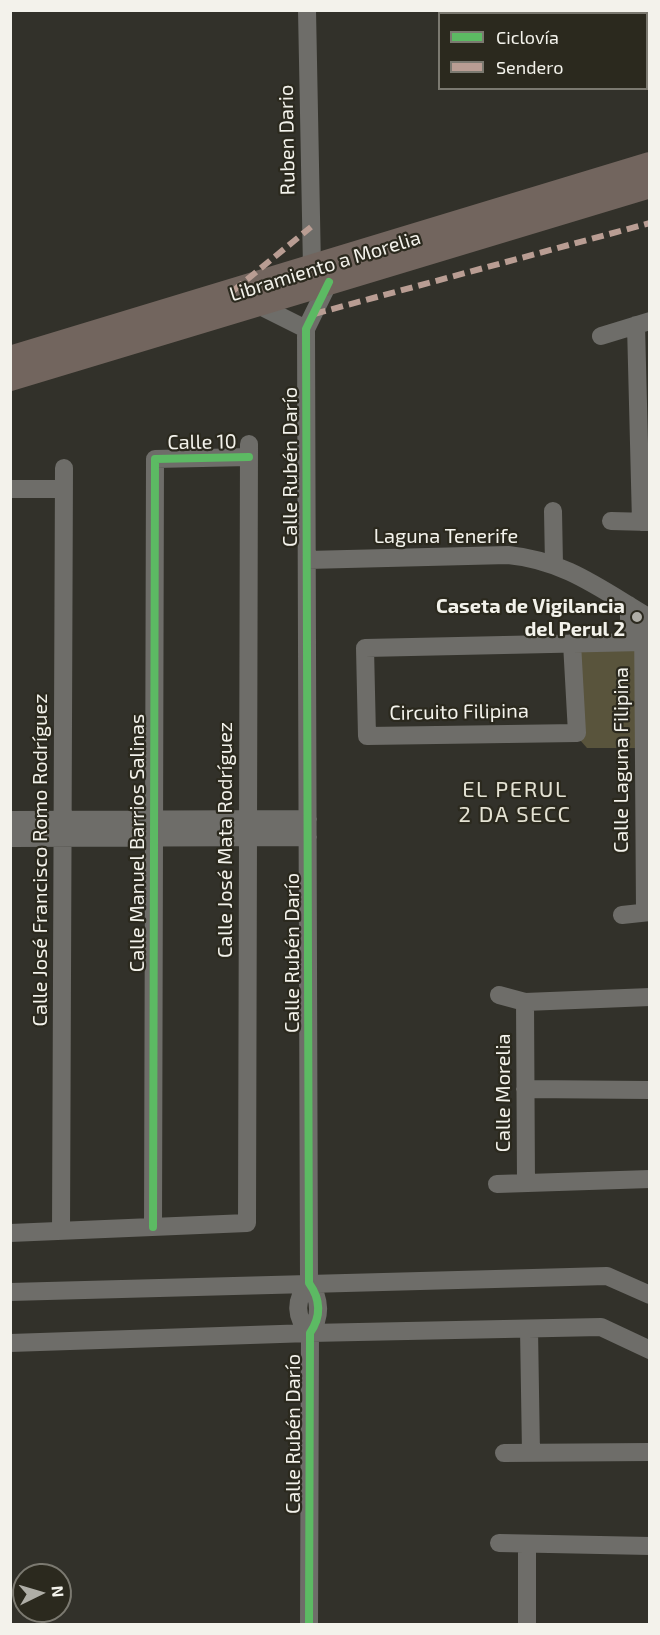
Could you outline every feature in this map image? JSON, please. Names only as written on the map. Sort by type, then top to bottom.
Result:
[{"type":"highway","name":"Libramiento a Morelia","points":[[10,378],[256,304],[320,275],[650,165]]},
{"type":"highway","name":"Libramiento a Morelia","points":[[10,359],[650,185]]},
{"type":"street","name":"Ruben Dario","points":[[307,10],[320,275]]},
{"type":"street","name":"Calle Rubén Darío","points":[[309,1624],[310,1333],[319,1312],[317,1297],[309,1283],[306,329],[320,275]]},
{"type":"street","points":[[256,304],[306,329]]},
{"type":"street","points":[[601,336],[643,323],[645,522],[611,521]]},
{"type":"street","name":"Calle 10","points":[[155,459],[249,451]]},
{"type":"street","name":"Calle José Mata Rodríguez","points":[[153,1227],[247,1223],[249,451]]},
{"type":"street","name":"Calle Manuel Barrios Salinas","points":[[153,1227],[155,459]]},
{"type":"street","name":"Calle José Francisco Romo Rodríguez","points":[[61,1231],[64,468]]},
{"type":"street","points":[[10,489],[64,489]]},
{"type":"street","points":[[553,511],[555,564]]},
{"type":"street","name":"Laguna Tenerife","points":[[307,560],[507,555],[531,558],[569,570],[640,611]]},
{"type":"street","name":"Calle Laguna Filipina","points":[[622,915],[647,912],[636,642],[640,611]]},
{"type":"street","name":"Circuito Filipina","points":[[572,643],[577,733],[367,736],[365,648],[572,643],[636,642]]},
{"type":"street","points":[[10,820],[62,829]]},
{"type":"street","points":[[10,837],[62,829],[308,828]]},
{"type":"street","points":[[499,995],[525,1002],[650,997]]},
{"type":"street","name":"Calle Morelia","points":[[525,1002],[525,1184]]},
{"type":"street","points":[[525,1089],[650,1090]]},
{"type":"street","points":[[497,1185],[650,1179]]},
{"type":"street","points":[[10,1233],[153,1227]]},
{"type":"street","points":[[10,1292],[607,1276],[650,1294]]},
{"type":"street","points":[[10,1343],[310,1333],[601,1327],[650,1350]]},
{"type":"street","points":[[529,1329],[531,1453]]},
{"type":"street","points":[[504,1453],[650,1452]]},
{"type":"street","points":[[499,1543],[650,1546]]},
{"type":"street","points":[[527,1544],[527,1624]]},
{"type":"shaded area","points":[[640,646],[640,748],[587,748],[580,740],[576,650]]},
{"type":"marked path","points":[[314,314],[650,223]]},
{"type":"marked path","points":[[233,291],[311,227]]},
{"type":"cycle path","points":[[309,1624],[310,1333],[318,1315],[318,1308],[316,1296],[309,1283],[306,329],[329,282]]},
{"type":"cycle path","points":[[153,1227],[155,459],[249,457]]},
{"type":"place","name":"Caseta de Vigilancia del Perul 2","points":[[637,617]]},
{"type":"district","name":"EL PERUL 2 DA SECC","points":[[515,802]]}]
